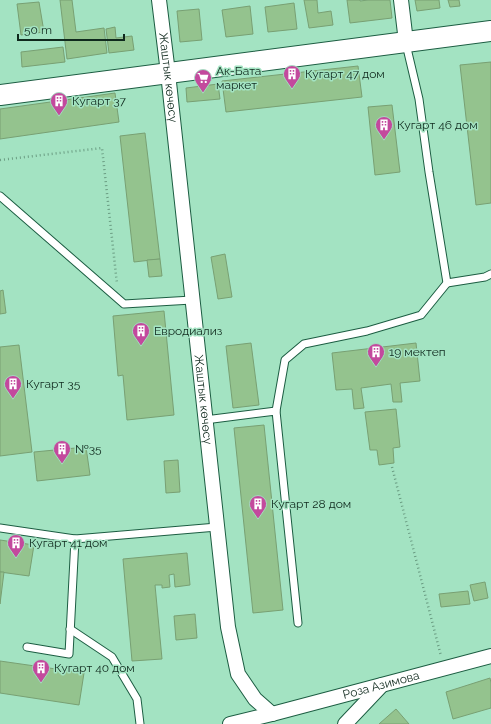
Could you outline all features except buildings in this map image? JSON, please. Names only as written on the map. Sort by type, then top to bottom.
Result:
[{"type":"main road","points":[[0,95],[491,31]]},
{"type":"street","name":"Жаштык көчөсү","points":[[159,0],[228,627],[238,674],[255,699],[272,714]]},
{"type":"street","points":[[401,0],[406,42]]},
{"type":"street","name":"Роза Азимова","points":[[230,724],[491,656]]},
{"type":"street","points":[[345,724],[382,684]]},
{"type":"lane","points":[[406,42],[419,99],[447,283]]},
{"type":"lane","points":[[0,196],[124,304],[192,300]]},
{"type":"lane","points":[[298,623],[276,411],[285,360],[304,344],[367,331],[421,315],[447,283],[491,274]]},
{"type":"lane","points":[[205,420],[276,411]]},
{"type":"lane","points":[[0,528],[75,539],[217,527]]},
{"type":"lane","points":[[27,647],[68,654],[75,539]]},
{"type":"lane","points":[[70,629],[112,657],[137,699],[140,724]]},
{"type":"path","points":[[0,160],[102,148],[118,299]]},
{"type":"path","points":[[392,467],[444,668]]},
{"type":"place","name":"Кугарт 47 дом","points":[[292,89]]},
{"type":"place","name":"Ак-Бата маркет","points":[[203,93]]},
{"type":"place","name":"Кугарт 37","points":[[59,116]]},
{"type":"place","name":"Кугарт 46 дом","points":[[384,140]]},
{"type":"place","name":"Евродиализ","points":[[141,346]]},
{"type":"place","name":"19 мектеп","points":[[376,367]]},
{"type":"place","name":"Кугарт 35","points":[[13,399]]},
{"type":"place","name":"№35","points":[[62,464]]},
{"type":"place","name":"Кугарт 28 дом","points":[[258,519]]},
{"type":"place","name":"Кугарт 41 дом","points":[[16,558]]},
{"type":"place","name":"Кугарт 40 дом","points":[[41,683]]}]
